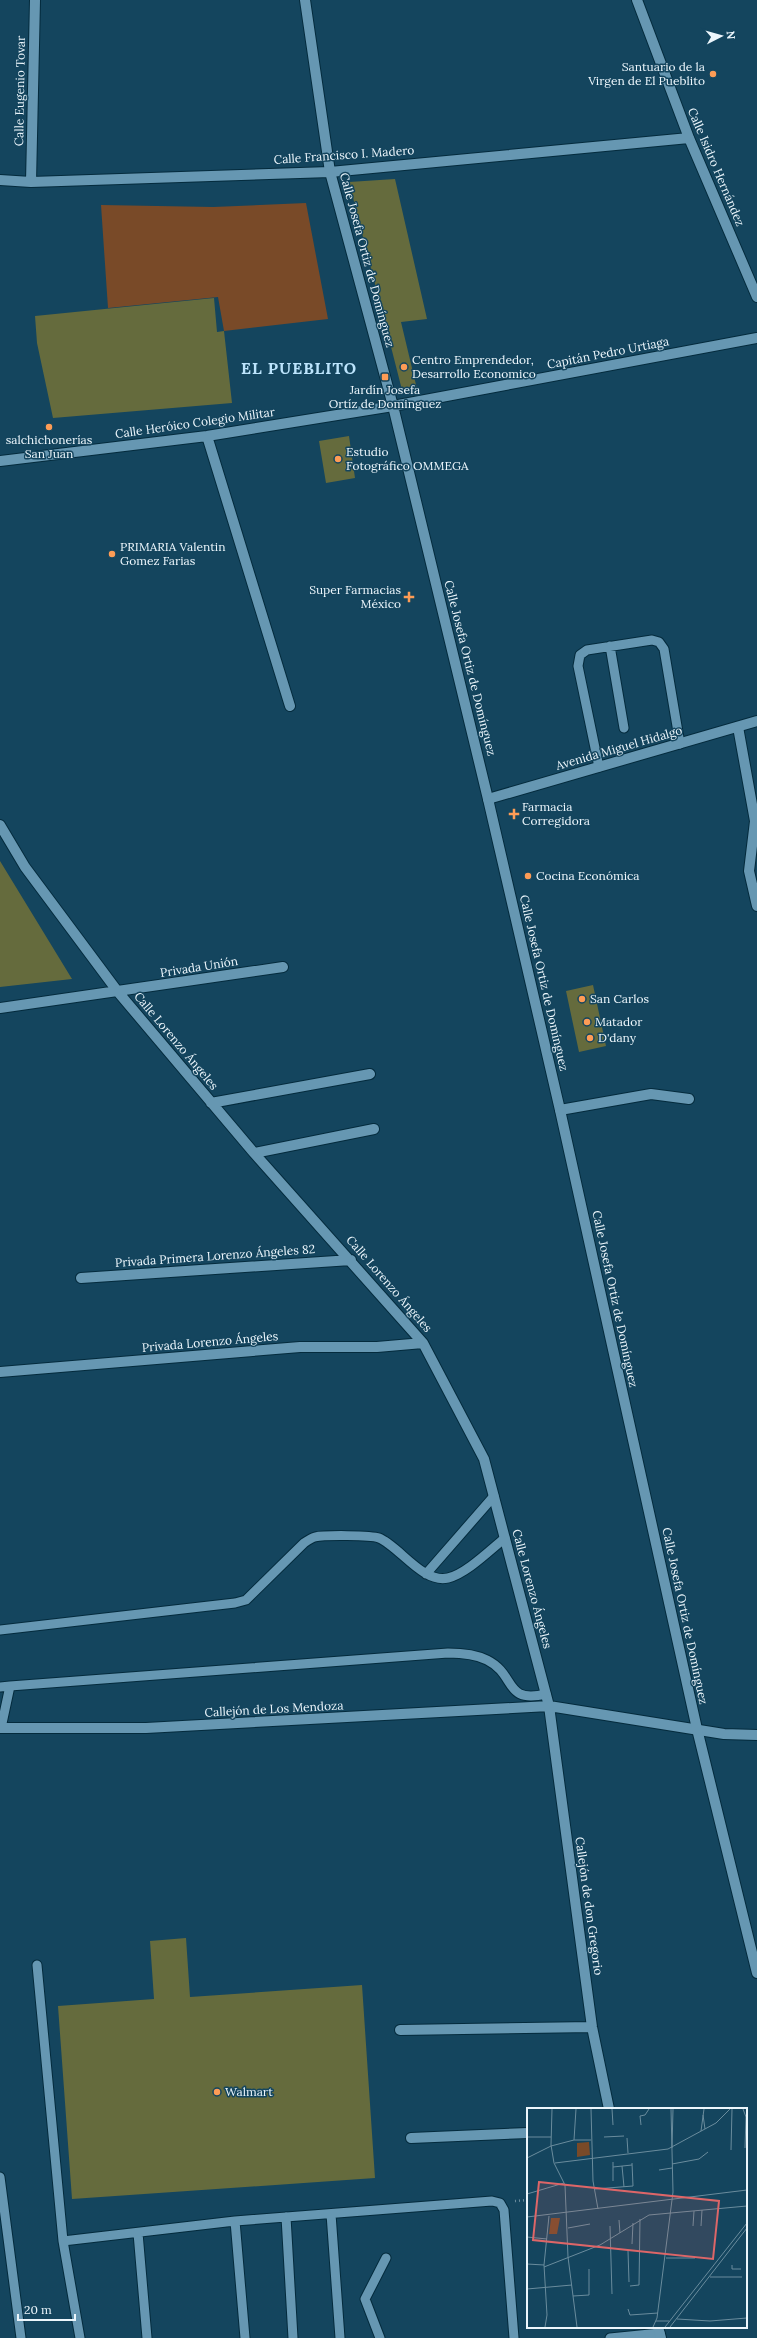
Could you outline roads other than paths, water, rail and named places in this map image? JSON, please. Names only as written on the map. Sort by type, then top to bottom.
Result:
[{"type":"street","name":"Calle Eugenio Tovar","points":[[31,182],[35,0]]},
{"type":"street","name":"Calle Josefa Ortiz de Domínguez","points":[[305,0],[330,172],[393,406],[488,799],[560,1110],[697,1729],[757,1973]]},
{"type":"street","name":"Calle Isidro Hernández","points":[[637,0],[689,138],[757,297]]},
{"type":"street","name":"Calle Francisco I. Madero","points":[[0,180],[31,182],[330,172],[689,138]]},
{"type":"street","name":"Capitán Pedro Urtiaga","points":[[393,406],[757,338]]},
{"type":"street","name":"Calle Heróico Colegio Militar","points":[[0,460],[207,436],[393,406]]},
{"type":"street","points":[[207,436],[290,706]]},
{"type":"street","name":"Avenida Miguel Hidalgo","points":[[488,799],[757,722]]},
{"type":"street","points":[[738,727],[755,821],[749,871],[757,906]]},
{"type":"street","name":"Calle Lorenzo Ángeles","points":[[0,825],[25,867],[118,992],[254,1153],[351,1260],[423,1343],[484,1459],[549,1706]]},
{"type":"street","name":"Privada Unión","points":[[0,1008],[283,967]]},
{"type":"street","points":[[211,1103],[370,1074]]},
{"type":"street","points":[[560,1110],[651,1094],[689,1099]]},
{"type":"street","points":[[254,1153],[374,1129]]},
{"type":"street","name":"Privada Primera Lorenzo Ángeles 82","points":[[81,1278],[351,1260]]},
{"type":"street","name":"Privada Lorenzo Ángeles","points":[[0,1372],[300,1347],[378,1347],[423,1343]]},
{"type":"street","points":[[549,1706],[724,1734],[757,1735]]},
{"type":"street","name":"Callejón de Los Mendoza","points":[[1,1728],[154,1728],[549,1706]]},
{"type":"street","name":"Callejón de don Gregorio","points":[[549,1706],[592,2027],[609,2108]]},
{"type":"street","points":[[400,2030],[592,2027]]},
{"type":"street","points":[[411,2138],[527,2133]]},
{"type":"lane","points":[[599,767],[578,666],[580,655],[587,650],[652,640],[659,642],[664,649],[680,744]]},
{"type":"lane","points":[[610,646],[624,728]]},
{"type":"lane","points":[[426,1574],[494,1496]]},
{"type":"lane","points":[[0,1630],[235,1603],[246,1600],[304,1543],[315,1537],[369,1536],[379,1538],[426,1574],[439,1579],[448,1578],[463,1571],[505,1538]]},
{"type":"lane","points":[[1,1728],[5,1687],[448,1653],[469,1654],[489,1660],[504,1674],[516,1692],[523,1696],[530,1697],[546,1694]]},
{"type":"lane","points":[[37,1965],[62,2242],[80,2338]]},
{"type":"lane","points":[[0,2177],[21,2338]]},
{"type":"lane","points":[[62,2242],[235,2221],[492,2202],[500,2203],[504,2210],[514,2338]]},
{"type":"lane","points":[[331,2214],[340,2338]]},
{"type":"lane","points":[[286,2218],[293,2338]]},
{"type":"lane","points":[[235,2221],[245,2338]]},
{"type":"lane","points":[[138,2233],[147,2338]]},
{"type":"lane","points":[[380,2338],[365,2299],[386,2258]]},
{"type":"lane","points":[[610,2338],[628,2331],[660,2333]]},
{"type":"place","name":"Santuario de la Virgen de El Pueblito","points":[[713,74]]},
{"type":"place","name":"Centro Emprendedor, Desarrollo Economico","points":[[404,367]]},
{"type":"place","name":"Jardín Josefa Ortíz de Dominguez","points":[[385,377]]},
{"type":"place","name":"salchichonerías San Juan","points":[[49,427]]},
{"type":"place","name":"Estudio Fotográfico OMMEGA","points":[[338,459]]},
{"type":"place","name":"PRIMARIA Valentin Gomez Farias","points":[[112,554]]},
{"type":"place","name":"Super Farmacias México","points":[[409,597]]},
{"type":"place","name":"Farmacia Corregidora","points":[[514,814]]},
{"type":"place","name":"Cocina Económica","points":[[528,876]]},
{"type":"place","name":"San Carlos","points":[[582,999]]},
{"type":"place","name":"Matador","points":[[587,1022]]},
{"type":"place","name":"D'dany","points":[[590,1038]]},
{"type":"place","name":"Walmart","points":[[217,2092]]},
{"type":"district","name":"EL PUEBLITO","points":[[299,368]]}]
